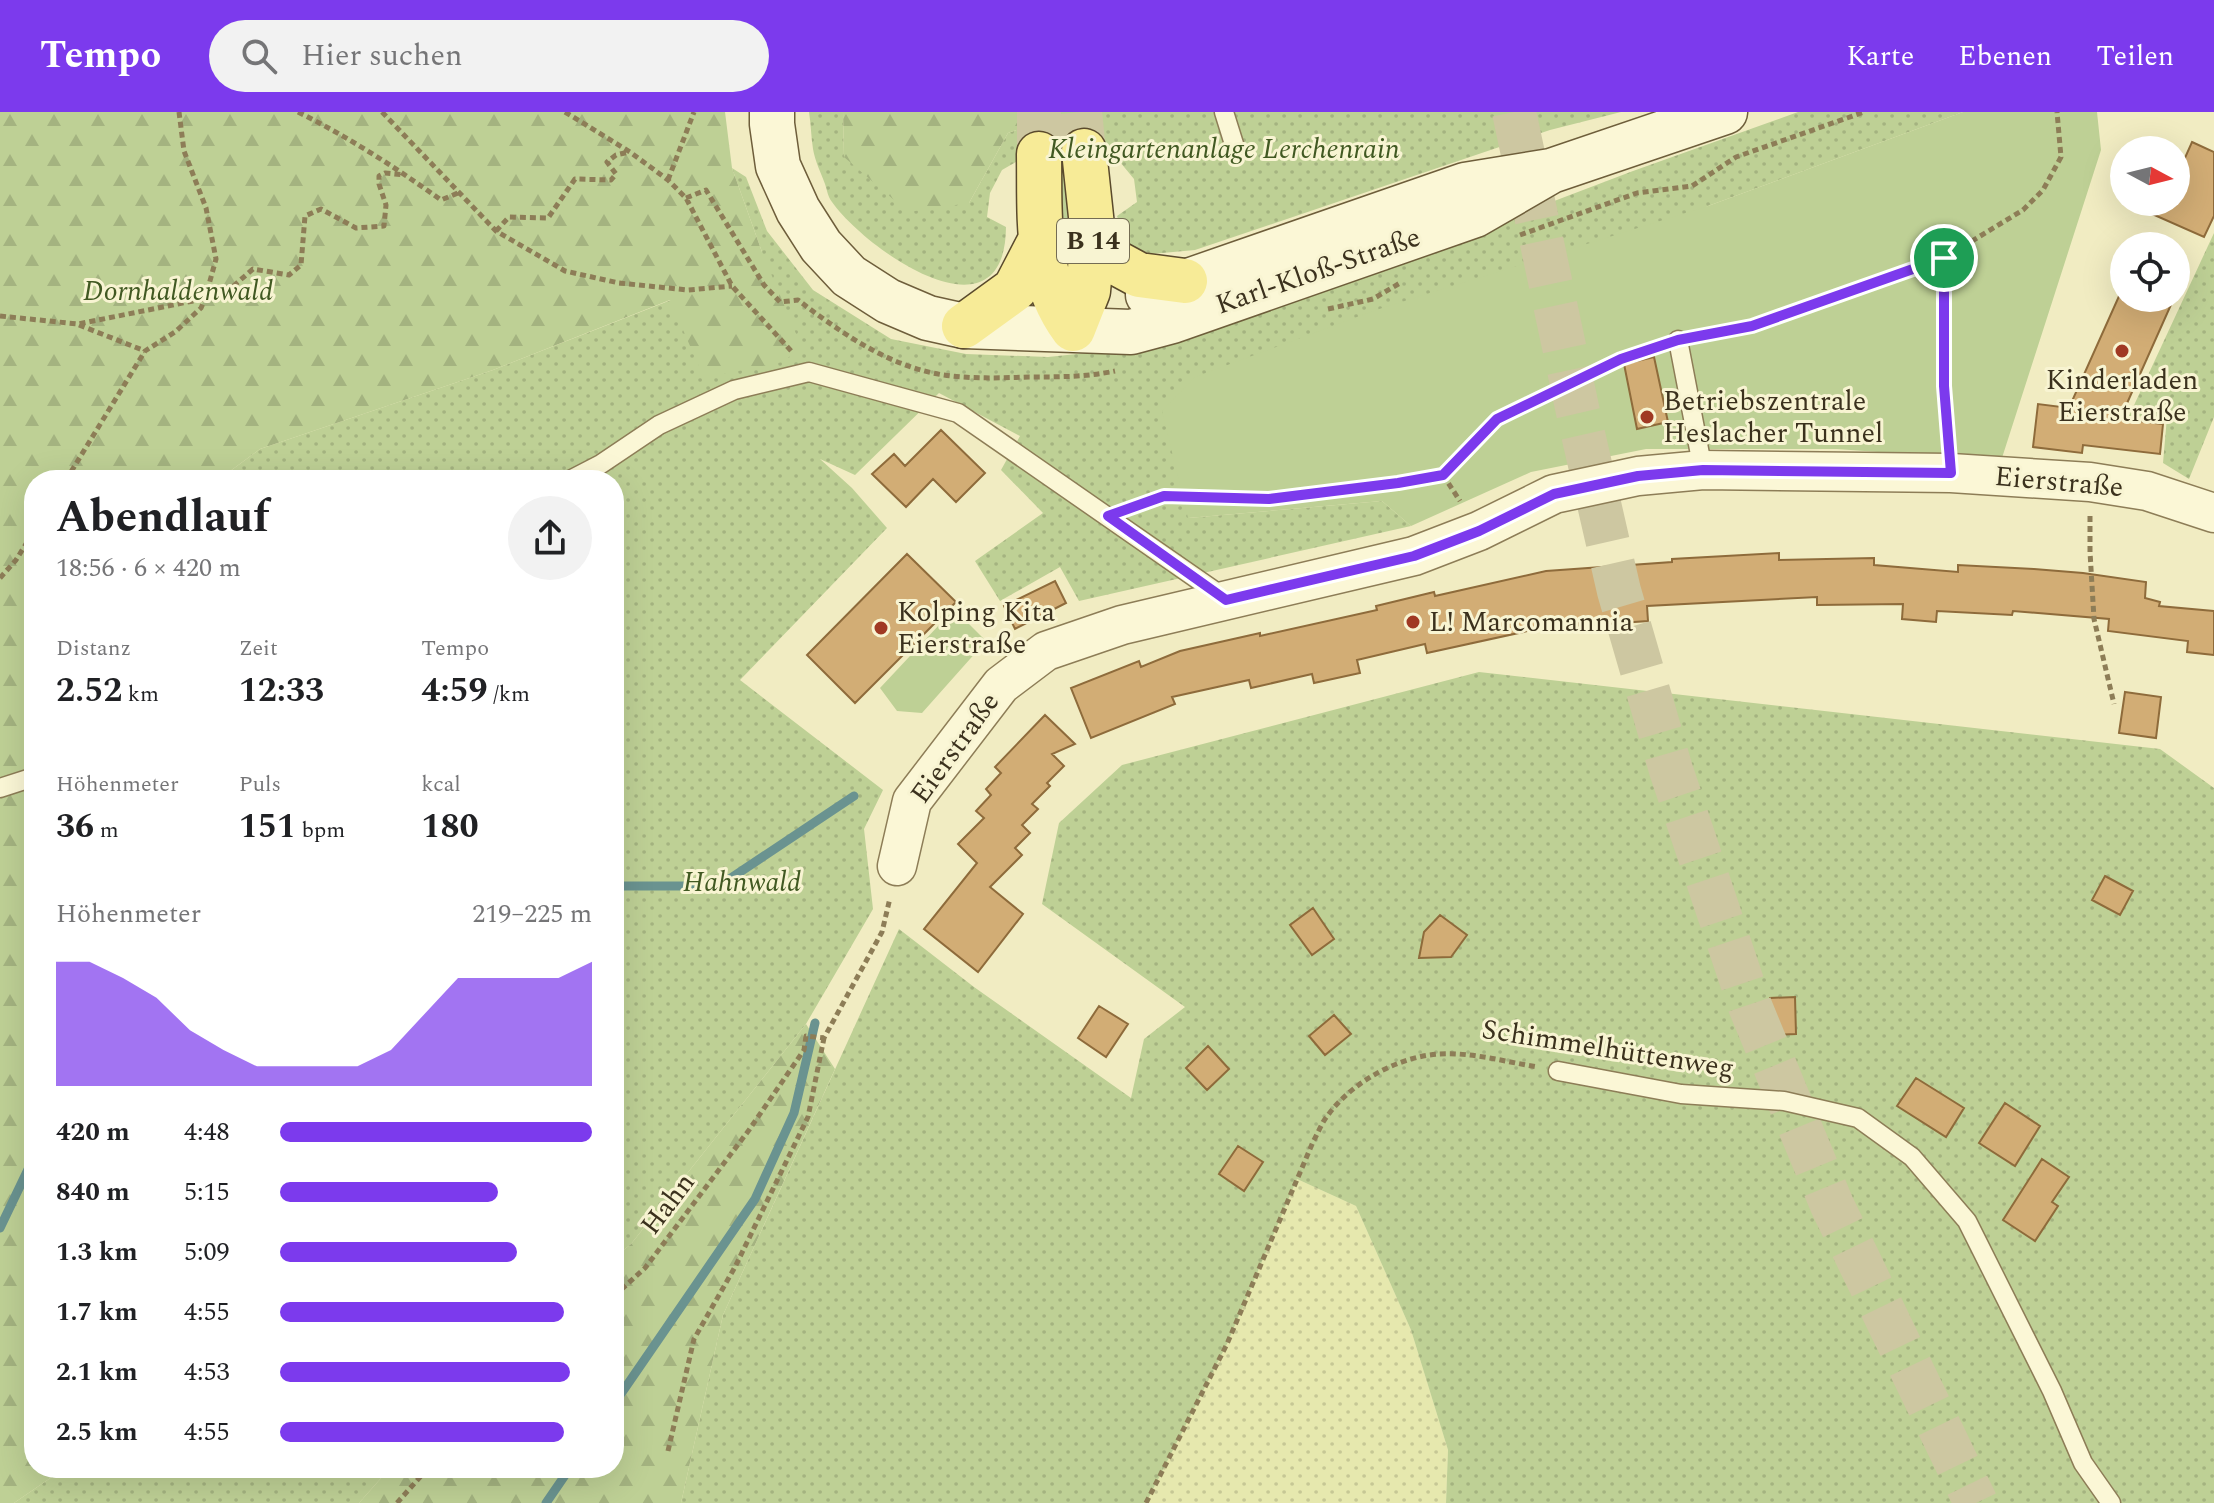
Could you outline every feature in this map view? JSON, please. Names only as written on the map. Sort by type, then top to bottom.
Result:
[{"type":"main road","name":"Karl-Kloß-Straße","points":[[772,112],[778,166],[798,210],[821,246],[849,276],[888,301],[928,318],[964,326],[1131,332],[1186,316],[1475,215],[1551,171]]},
{"type":"main road","name":"Karl-Kloß-Straße","points":[[1073,329],[1185,281],[1465,185],[1551,171],[1725,112]]},
{"type":"main road","name":"B 14","points":[[1073,329],[1088,291],[1093,235],[1084,151]]},
{"type":"main road","name":"B 14","points":[[1039,154],[1040,241],[1048,283],[1073,329]]},
{"type":"main road","name":"B 14","points":[[1093,235],[1115,262],[1139,275],[1185,281]]},
{"type":"main road","name":"B 14","points":[[964,326],[1015,289],[1040,241]]},
{"type":"street","name":"Eierstraße","points":[[897,866],[912,801],[1001,685],[1046,651],[1122,625],[1414,556],[1479,531],[1554,494],[1638,476],[1703,470],[1951,473],[2090,482],[2147,491],[2214,513]]},
{"type":"lane","points":[[1224,112],[1234,144]]},
{"type":"lane","points":[[1678,340],[1703,470]]},
{"type":"lane","points":[[589,470],[659,425],[734,390],[809,372],[958,413],[1226,600]]},
{"type":"lane","points":[[0,788],[24,780]]},
{"type":"lane","name":"Schimmelhüttenweg","points":[[1558,1071],[1681,1094],[1784,1101],[1858,1118],[1912,1157],[1967,1221],[2052,1391],[2083,1463],[2111,1503]]},
{"type":"path","points":[[72,470],[145,351],[175,332],[201,308],[205,299],[216,259],[206,208],[184,151],[179,112]]},
{"type":"path","points":[[298,112],[344,135],[441,200],[458,193]]},
{"type":"path","points":[[382,112],[496,231],[565,271],[619,283],[688,290],[732,286]]},
{"type":"path","points":[[565,112],[630,152],[668,180],[686,198],[732,286],[809,372]]},
{"type":"path","points":[[668,180],[694,112]]},
{"type":"path","points":[[1108,516],[1164,496],[1269,499],[1443,475],[1497,419],[1621,359],[1678,340],[1752,326],[1944,258],[2023,210],[2043,190],[2061,157],[2057,112]]},
{"type":"path","points":[[496,231],[509,217],[548,218],[575,179],[611,180],[616,174],[607,162],[616,155],[630,152]]},
{"type":"path","points":[[78,324],[223,295],[253,269],[289,275],[301,265],[305,216],[321,209],[356,228],[384,226],[386,205],[379,176],[385,173],[406,175]]},
{"type":"path","points":[[1944,258],[1944,386],[1951,473]]},
{"type":"path","points":[[0,316],[78,324],[145,351]]},
{"type":"path","points":[[2090,482],[2094,619],[2114,704]]},
{"type":"path","points":[[0,578],[24,547]]},
{"type":"path","points":[[668,1451],[694,1339],[735,1267],[808,1117],[821,1038],[882,932],[897,866]]},
{"type":"path","name":"Hahn","points":[[624,1287],[645,1268],[749,1130],[804,1050],[806,1036],[821,1038]]},
{"type":"path","name":"Schimmelhüttenweg","points":[[1146,1503],[1227,1344],[1302,1166],[1327,1115],[1347,1095],[1392,1066],[1438,1054],[1460,1054],[1558,1071]]},
{"type":"path","points":[[397,1503],[419,1478]]},
{"type":"green space","name":"Dornhaldenwald","points":[[0,112],[725,112],[732,168],[762,252],[802,348],[782,362],[704,378],[670,300],[493,370],[260,449],[232,470],[24,470],[24,1478],[50,1478],[14,1503],[0,1503]]},
{"type":"green space","name":"Kleingartenanlage Lerchenrain","points":[[809,112],[843,112],[844,157],[969,203],[1008,133],[1048,119],[1045,112],[1621,112],[1550,130],[1195,250],[1151,254],[1126,245],[1117,216],[1137,202],[1134,179],[1120,162],[1101,151],[1084,151],[1063,145],[1037,150],[1002,170],[990,193],[987,217],[1006,227],[1000,262],[983,280],[959,284],[931,278],[902,263],[849,222],[829,196],[814,153]]},
{"type":"green space","points":[[843,112],[1045,112],[1049,119],[1008,133],[969,203],[908,212],[844,157]]},
{"type":"green space","name":"Hahnwald","points":[[1798,112],[1963,112],[1708,206],[1188,518],[1382,501],[1411,526],[1079,601],[1060,567],[1000,601],[975,561],[1043,513],[1001,470],[1020,436],[939,393],[855,475],[820,459],[852,488],[887,528],[740,680],[883,790],[864,829],[873,909],[806,1024],[624,1250],[624,470],[232,470],[260,449],[493,370],[671,300],[762,252],[732,168],[746,177],[767,231],[813,290],[891,339],[966,354],[1048,357],[1125,349],[1447,242]]},
{"type":"green space","points":[[1963,112],[2097,112],[2101,150],[2001,461],[1837,449],[1646,449],[1531,472],[1411,526],[1382,501],[1188,518],[1162,411],[1195,377],[1376,310],[1708,206]]},
{"type":"green space","points":[[1070,157],[1082,241],[1068,279],[1062,257],[1054,158]]},
{"type":"green space","points":[[2214,233],[2214,417],[2189,479],[2163,463],[2167,417],[2129,416],[2177,312],[2190,312],[2190,285]]},
{"type":"green space","points":[[954,609],[986,641],[922,713],[897,711],[880,688]]},
{"type":"green space","points":[[1479,672],[2160,749],[2214,788],[2214,1503],[1446,1503],[1448,1450],[1411,1330],[1356,1206],[1297,1179],[1227,1344],[1146,1503],[681,1503],[723,1315],[899,929],[974,987],[1131,1098],[1144,1039],[1185,1007],[1042,904],[1059,823],[1122,765]]},
{"type":"green space","points":[[806,1024],[835,1069],[723,1315],[681,1503],[359,1503],[381,1478],[624,1478],[624,1250]]},
{"type":"green space","points":[[1297,1179],[1356,1206],[1411,1330],[1448,1450],[1446,1503],[1146,1503],[1227,1344]]},
{"type":"green space","points":[[50,1478],[381,1478],[359,1503],[14,1503]]},
{"type":"building","points":[[2192,142],[2214,152],[2214,216],[2204,237],[2157,216],[2190,216]]},
{"type":"building","name":"Kinderladen Eierstraße","points":[[2112,312],[2168,312],[2120,419],[2163,424],[2160,454],[2083,445],[2082,453],[2033,447],[2038,404],[2069,408]]},
{"type":"building","points":[[1654,357],[1668,422],[1637,429],[1624,364]]},
{"type":"building","points":[[941,430],[985,473],[956,502],[933,479],[906,507],[872,474],[894,454],[905,466]]},
{"type":"building","points":[[1779,553],[1779,560],[1874,558],[1874,565],[1958,572],[1958,565],[2034,569],[2146,582],[2145,598],[2160,602],[2159,606],[2214,611],[2214,655],[2187,652],[2188,641],[2108,631],[2109,619],[2013,611],[2012,615],[1937,611],[1936,622],[1902,619],[1903,604],[1817,605],[1817,597],[1647,606],[1648,621],[1578,626],[1578,620],[1427,653],[1425,644],[1357,660],[1360,673],[1314,683],[1312,674],[1251,688],[1249,680],[1172,697],[1175,704],[1091,738],[1071,688],[1139,661],[1141,667],[1180,651],[1377,610],[1376,606],[1434,592],[1435,596],[1546,571]]},
{"type":"building","name":"Kolping Kita Eierstraße","points":[[907,554],[956,602],[855,703],[807,655]]},
{"type":"building","points":[[1055,581],[1066,603],[1015,629],[1004,606]]},
{"type":"building","points":[[2125,692],[2161,697],[2156,738],[2119,733]]},
{"type":"building","points":[[1045,715],[1075,744],[1052,754],[1064,766],[1032,804],[1038,809],[1022,825],[1030,833],[1015,848],[1022,855],[990,887],[1023,914],[978,972],[924,929],[977,863],[958,844],[984,818],[976,811],[991,795],[986,789],[1001,773],[995,767]]},
{"type":"building","points":[[2105,876],[2133,891],[2120,915],[2092,900]]},
{"type":"building","points":[[1313,908],[1334,939],[1312,955],[1290,925]]},
{"type":"building","points":[[1440,915],[1467,935],[1451,957],[1419,958],[1424,932]]},
{"type":"building","points":[[1795,997],[1796,1034],[1770,1035],[1770,998]]},
{"type":"building","points":[[1099,1006],[1128,1024],[1106,1057],[1078,1038]]},
{"type":"building","points":[[1334,1015],[1351,1034],[1325,1055],[1309,1036]]},
{"type":"building","points":[[1208,1046],[1229,1069],[1207,1090],[1186,1068]]},
{"type":"building","points":[[1916,1078],[1964,1108],[1946,1137],[1897,1106]]},
{"type":"building","points":[[2005,1103],[2040,1126],[2015,1166],[1979,1143]]},
{"type":"building","points":[[1238,1146],[1263,1162],[1244,1191],[1219,1174]]},
{"type":"building","points":[[2042,1159],[2069,1177],[2052,1202],[2058,1206],[2035,1241],[2003,1220]]},
{"type":"waterway","points":[[624,886],[719,886],[854,796]]},
{"type":"waterway","points":[[624,1389],[755,1199],[794,1113],[815,1023]]},
{"type":"waterway","points":[[0,1228],[24,1178]]},
{"type":"waterway","points":[[546,1503],[563,1478]]},
{"type":"tunnel","points":[[1039,112],[1039,154]]},
{"type":"tunnel","points":[[1080,112],[1084,151]]},
{"type":"tunnel","points":[[1514,112],[1619,591],[1671,770],[1750,1006],[1832,1205],[1976,1503]]},
{"type":"place","name":"Kinderladen Eierstraße","points":[[2122,351]]},
{"type":"place","name":"Betriebszentrale Heslacher Tunnel","points":[[1647,417]]},
{"type":"place","name":"L! Marcomannia","points":[[1413,622]]},
{"type":"place","name":"Kolping Kita Eierstraße","points":[[881,628]]},
{"type":"route","points":[[1944,258],[1944,386],[1951,473],[1703,470],[1638,476],[1554,494],[1479,531],[1414,556],[1226,600],[1108,516],[1164,496],[1269,499],[1443,475],[1497,419],[1621,359],[1678,340],[1752,326],[1944,258]]}]
